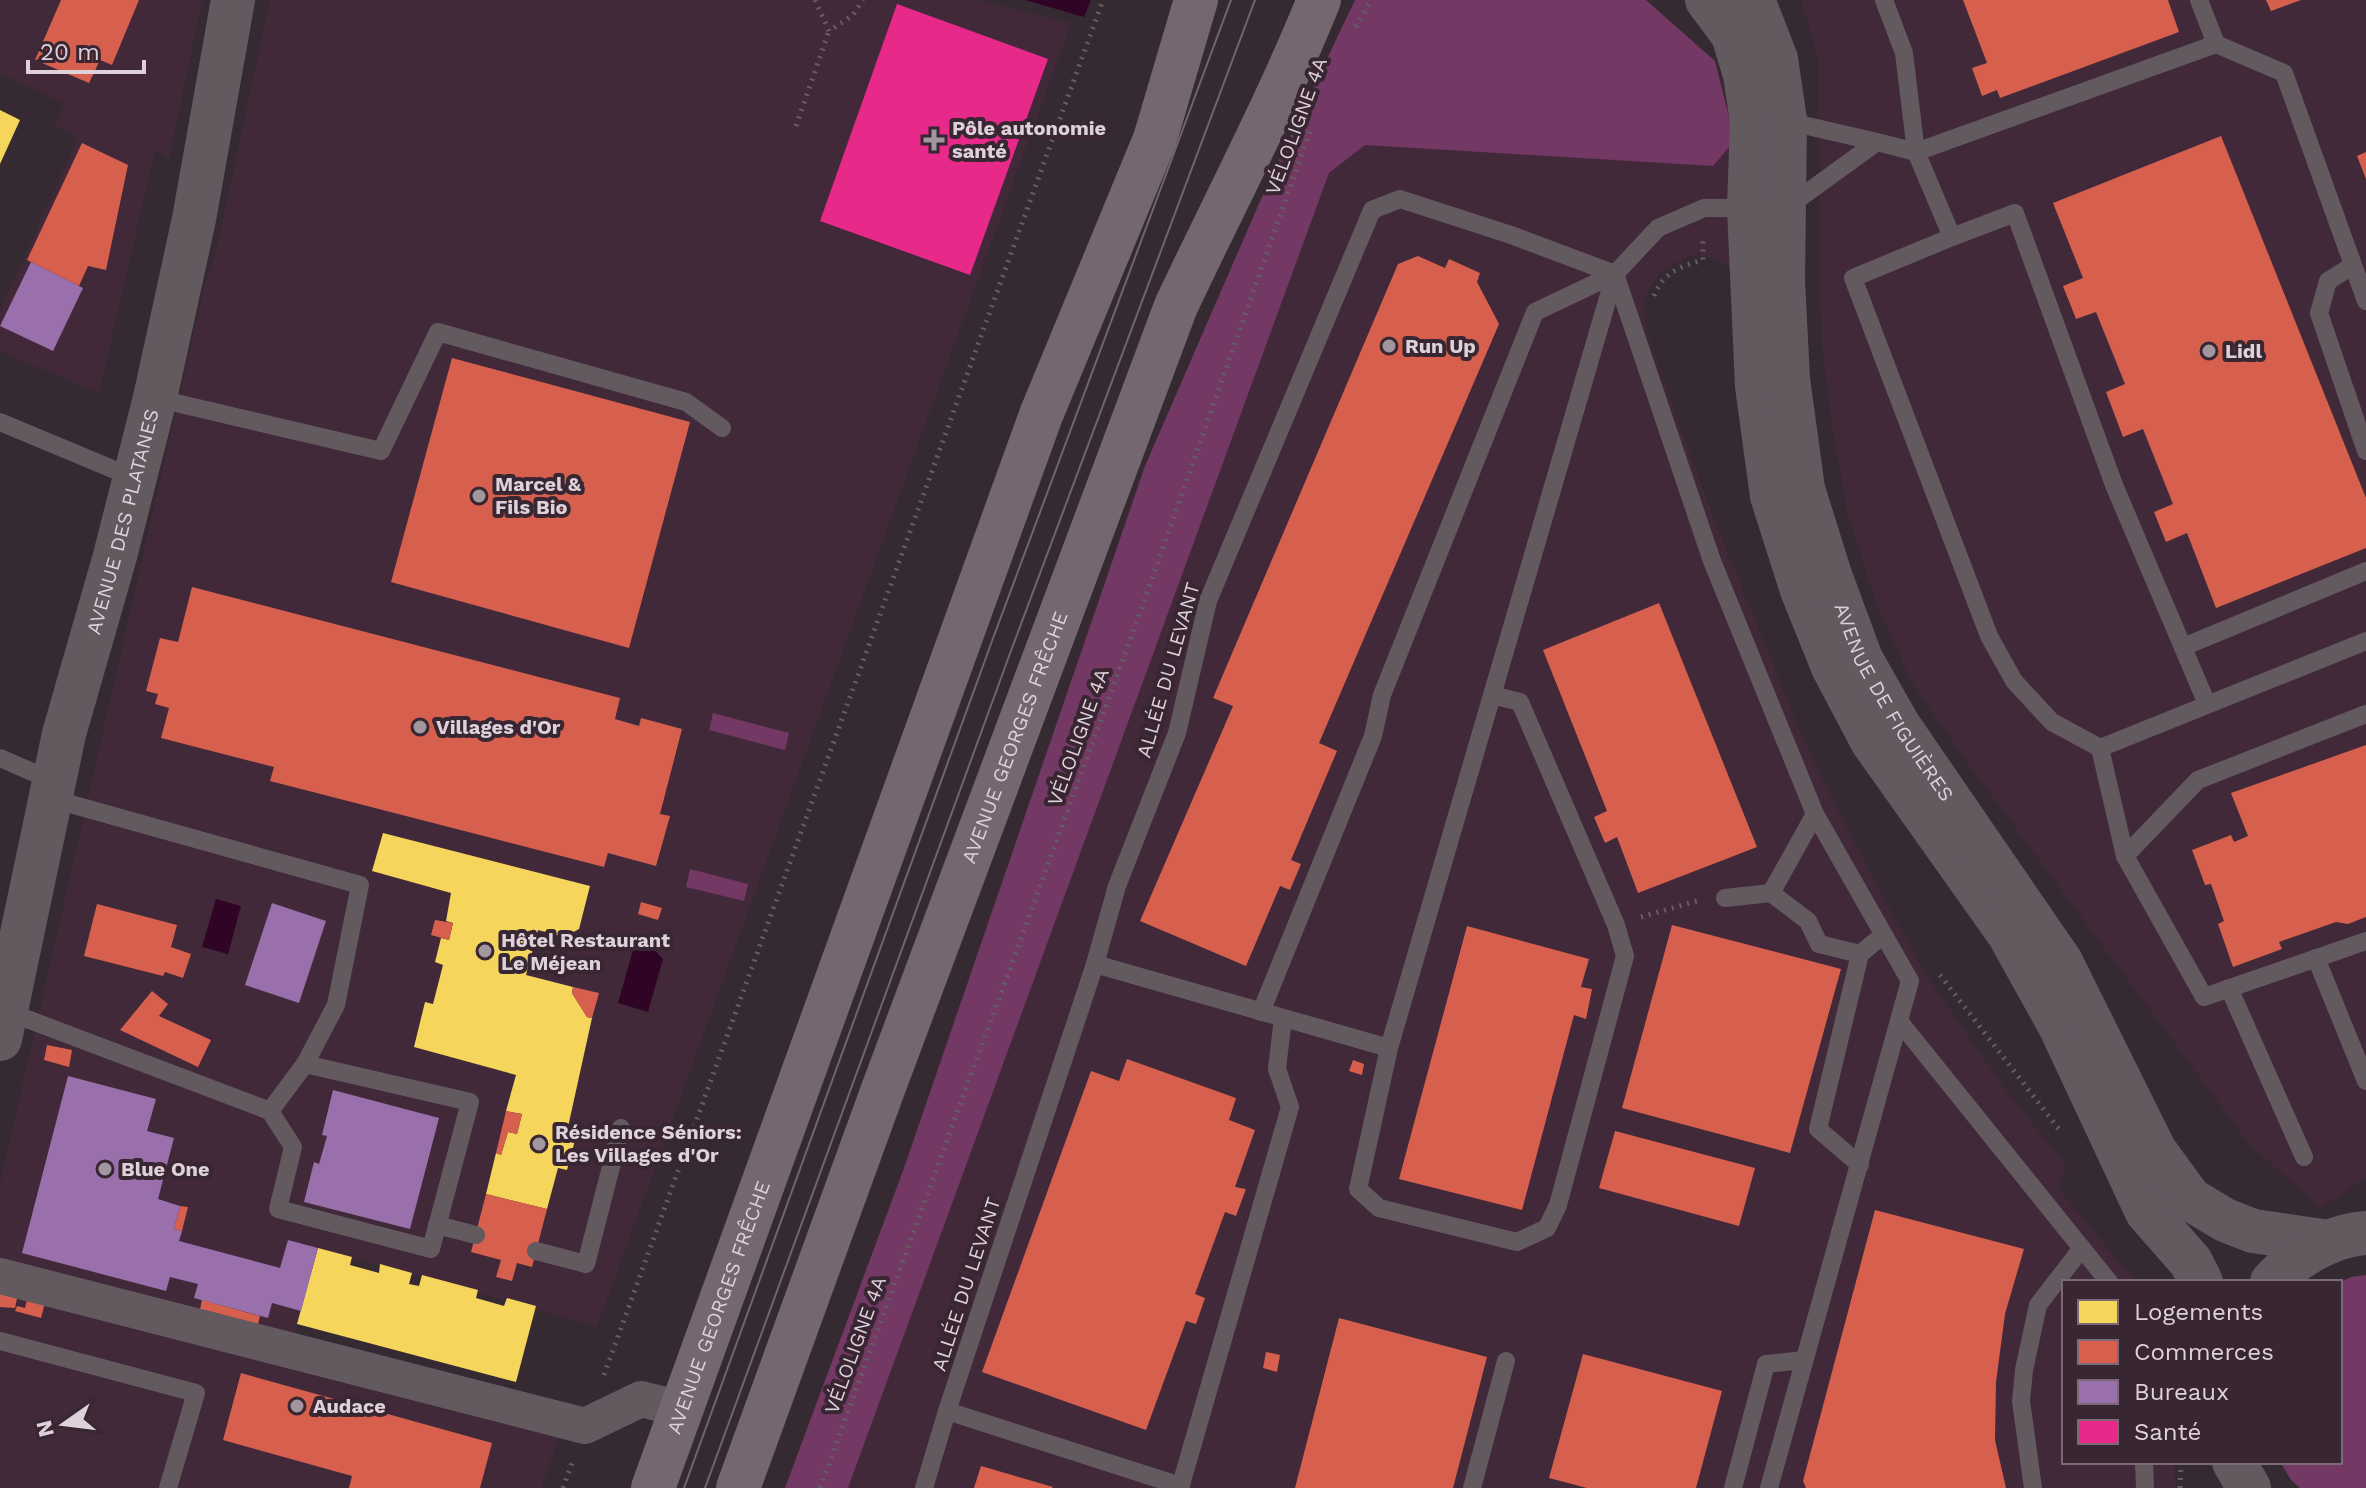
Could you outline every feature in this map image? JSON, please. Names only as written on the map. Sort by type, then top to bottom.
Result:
[{"type":"main road","name":"AVENUE DES PLATANES","points":[[2,1025],[10,930],[51,789],[155,398],[194,219],[233,0]]},
{"type":"main road","name":"AVENUE GEORGES FRÊCHE","points":[[653,1488],[1041,415],[1155,139],[1196,0]]},
{"type":"main road","name":"AVENUE GEORGES FRÊCHE","points":[[738,1488],[882,1092],[1176,306],[1268,116],[1319,0]]},
{"type":"main road","name":"AVENUE DE FIGUIÈRES","points":[[1707,0],[1733,35],[1745,75],[1766,209],[1783,280],[1788,379],[1803,489],[1861,659],[1899,726],[2061,962],[2155,1151],[2190,1199],[2225,1220],[2253,1231],[2356,1233]]},
{"type":"main road","name":"AVENUE DE FIGUIÈRES","points":[[1753,0],[1776,59],[1785,120],[1766,209],[1757,386],[1772,496],[1802,590],[1833,667],[1872,741],[2009,934],[2060,1026],[2147,1212],[2191,1262],[2200,1280]]},
{"type":"main road","points":[[2274,1280],[2285,1267],[2356,1233]]},
{"type":"main road","points":[[2226,1488],[2233,1464]]},
{"type":"main road","points":[[2235,1464],[2249,1488]]},
{"type":"street","points":[[0,1276],[585,1426],[641,1399],[681,1409]]},
{"type":"lane","points":[[1884,0],[1904,53],[1916,152],[1952,237]]},
{"type":"lane","points":[[2199,0],[2216,44]]},
{"type":"lane","points":[[1785,120],[1916,152],[2216,44],[2284,73],[2366,301]]},
{"type":"lane","points":[[1261,1012],[1373,736],[1382,695],[1535,312],[1615,274],[1658,228],[1704,208],[1766,209],[1877,142]]},
{"type":"lane","name":"ALLÉE DU LEVANT","points":[[924,1488],[1095,964],[1117,886],[1177,733],[1208,601],[1372,210],[1400,199],[1511,235],[1615,274]]},
{"type":"lane","points":[[2207,704],[2114,485],[2015,213],[1853,278],[1989,636],[2014,681],[2052,722],[2100,748],[2125,856],[2204,997],[2366,941]]},
{"type":"lane","points":[[2352,266],[2328,281],[2319,313],[2366,451]]},
{"type":"lane","points":[[1492,695],[1520,702],[1616,925],[1625,956],[1558,1205],[1547,1228],[1517,1242],[1379,1208],[1358,1189],[1389,1048],[1492,695],[1615,274]]},
{"type":"lane","points":[[1615,274],[1712,561],[1815,814],[1910,981],[1769,1488]]},
{"type":"lane","points":[[155,398],[381,451],[438,332],[686,402],[722,428]]},
{"type":"lane","points":[[0,422],[134,478]]},
{"type":"lane","points":[[2183,647],[2366,571]]},
{"type":"lane","points":[[2100,748],[2366,641]]},
{"type":"lane","points":[[2125,856],[2198,780],[2366,714]]},
{"type":"lane","points":[[0,758],[51,789],[360,885],[336,1005],[305,1064],[270,1111]]},
{"type":"lane","points":[[1771,893],[1815,814]]},
{"type":"lane","points":[[1725,898],[1771,893],[1808,921],[1819,944],[1860,954]]},
{"type":"lane","points":[[1860,1165],[1818,1129],[1860,954],[1882,936]]},
{"type":"lane","points":[[2316,958],[2366,1081]]},
{"type":"lane","points":[[1095,964],[1389,1048]]},
{"type":"lane","points":[[2229,988],[2304,1157]]},
{"type":"lane","points":[[947,1411],[1180,1487],[1290,1107],[1277,1069],[1283,1018]]},
{"type":"lane","points":[[1899,1021],[2107,1280]]},
{"type":"lane","points":[[2,1025],[270,1111],[293,1147],[278,1209],[431,1249],[470,1102],[305,1064]]},
{"type":"lane","points":[[536,1251],[586,1264],[621,1128]]},
{"type":"lane","points":[[437,1225],[476,1235]]},
{"type":"lane","points":[[2033,1488],[2021,1401],[2024,1370],[2038,1305],[2082,1248]]},
{"type":"lane","points":[[0,1341],[196,1393],[168,1488]]},
{"type":"lane","points":[[1733,1488],[1766,1364],[1804,1360]]},
{"type":"lane","points":[[1472,1488],[1506,1361]]},
{"type":"lane","points":[[2144,1464],[2145,1488]]},
{"type":"path","points":[[815,0],[829,31]]},
{"type":"path","points":[[796,126],[829,31],[853,15],[863,0]]},
{"type":"path","points":[[563,1488],[1103,0]]},
{"type":"path","points":[[1356,27],[1372,0]]},
{"type":"path","name":"VÉLOLIGNE 4A","points":[[820,1488],[1141,610],[1313,123]]},
{"type":"path","points":[[1616,925],[1692,900],[1725,898]]},
{"type":"path","points":[[2180,1488],[2181,1464]]},
{"type":"shaded area","points":[[0,0],[202,0],[169,159],[155,150],[99,393],[0,351],[0,312],[78,138],[54,124],[65,104],[0,73]]},
{"type":"shaded area","points":[[270,0],[977,0],[1071,23],[597,1327],[318,1248],[289,1355],[565,1422],[541,1488],[0,1488],[0,1184],[207,275],[215,256]]},
{"type":"shaded area","points":[[1025,0],[1091,0],[1084,17]]},
{"type":"shaded area","points":[[1355,0],[1646,0],[1715,61],[1735,140],[1713,166],[1365,145],[1329,173],[848,1488],[785,1488],[904,1168],[1145,466],[1271,176]]},
{"type":"shaded area","points":[[1801,0],[2366,0],[2366,1178],[2321,1208],[2250,1145],[1958,750],[1911,681],[1876,602],[1848,515],[1831,420],[1821,334],[1818,58]]},
{"type":"shaded area","points":[[1735,140],[1734,271],[1715,258],[1692,255],[1660,271],[1644,300],[1646,331],[1708,504],[1803,739],[1846,827],[1924,972],[2007,1092],[2067,1167],[2057,1187],[2134,1280],[2062,1280],[2062,1464],[2174,1464],[2176,1488],[848,1488],[1329,173],[1365,145]]},
{"type":"shaded area","points":[[713,713],[789,733],[785,750],[709,730]]},
{"type":"shaded area","points":[[690,869],[748,884],[744,901],[686,887]]},
{"type":"shaded area","points":[[216,899],[241,906],[228,954],[202,947]]},
{"type":"shaded area","points":[[649,944],[663,959],[648,1012],[618,1003],[633,950]]},
{"type":"shaded area","points":[[2366,1275],[2366,1488],[2300,1488],[2281,1464],[2342,1464],[2342,1281]]},
{"type":"building: Logements","points":[[0,110],[20,120],[0,164]]},
{"type":"building: Logements","name":"Hôtel Restaurant Le Méjean","points":[[383,833],[590,886],[579,929],[564,937],[538,930],[526,975],[573,987],[572,993],[587,1017],[592,1018],[568,1127],[578,1129],[567,1170],[558,1168],[547,1209],[486,1194],[496,1153],[501,1155],[508,1132],[517,1134],[522,1114],[506,1111],[516,1075],[414,1047],[425,1002],[433,1004],[443,965],[435,962],[441,938],[449,940],[453,923],[446,921],[451,893],[372,871]]},
{"type":"building: Logements","points":[[318,1248],[352,1257],[350,1265],[379,1273],[380,1264],[412,1273],[409,1284],[419,1286],[422,1275],[478,1290],[476,1298],[504,1306],[507,1298],[536,1306],[516,1382],[297,1324]]},
{"type":"building: Commerces","points":[[61,0],[139,0],[112,65],[100,60],[89,83],[35,60]]},
{"type":"building: Commerces","points":[[1963,0],[2168,0],[2179,32],[2000,98],[1997,90],[1982,96],[1972,68],[1987,63]]},
{"type":"building: Commerces","points":[[2266,0],[2301,0],[2271,11]]},
{"type":"building: Commerces","name":"Lidl","points":[[2221,136],[2366,498],[2366,548],[2216,608],[2187,533],[2166,542],[2154,512],[2173,504],[2143,429],[2123,437],[2106,392],[2125,384],[2096,312],[2076,319],[2063,286],[2083,278],[2053,203]]},
{"type":"building: Commerces","points":[[82,143],[128,165],[106,270],[88,266],[79,286],[27,260]]},
{"type":"building: Commerces","points":[[2366,152],[2366,179],[2357,156]]},
{"type":"building: Commerces","points":[[1418,256],[1445,268],[1449,259],[1480,273],[1477,282],[1499,324],[1319,743],[1337,751],[1291,860],[1301,864],[1290,890],[1280,886],[1246,966],[1140,921],[1233,706],[1213,698],[1398,264]]},
{"type":"building: Commerces","points":[[452,358],[690,422],[629,648],[391,582]]},
{"type":"building: Commerces","name":"Villages d'Or","points":[[192,587],[620,698],[615,719],[639,726],[641,718],[682,729],[660,814],[670,816],[656,866],[608,853],[604,867],[270,781],[274,767],[161,738],[169,708],[155,704],[158,694],[146,691],[160,638],[178,642]]},
{"type":"building: Commerces","points":[[1659,603],[1757,847],[1638,893],[1617,837],[1605,843],[1594,817],[1607,811],[1543,650]]},
{"type":"building: Commerces","points":[[2366,745],[2366,917],[2348,924],[2336,922],[2279,942],[2282,949],[2233,967],[2218,924],[2224,921],[2211,884],[2205,885],[2192,850],[2231,835],[2234,842],[2248,836],[2231,793]]},
{"type":"building: Commerces","points":[[641,902],[662,908],[658,920],[638,914]]},
{"type":"building: Commerces","points":[[97,904],[177,925],[171,947],[191,954],[183,978],[84,956]]},
{"type":"building: Commerces","points":[[435,920],[453,923],[449,940],[431,935]]},
{"type":"building: Commerces","points":[[1672,925],[1841,969],[1790,1153],[1622,1108]]},
{"type":"building: Commerces","points":[[1467,926],[1589,959],[1581,987],[1592,989],[1586,1019],[1574,1015],[1522,1210],[1399,1179]]},
{"type":"building: Commerces","points":[[573,987],[599,993],[592,1018],[587,1017],[572,993]]},
{"type":"building: Commerces","points":[[152,991],[168,1004],[159,1016],[211,1040],[198,1067],[120,1030]]},
{"type":"building: Commerces","points":[[47,1045],[72,1050],[69,1067],[44,1060]]},
{"type":"building: Commerces","points":[[1127,1059],[1236,1098],[1229,1120],[1255,1130],[1235,1187],[1246,1189],[1236,1216],[1225,1212],[1195,1294],[1205,1298],[1196,1324],[1186,1321],[1146,1430],[982,1372],[1091,1071],[1119,1081]]},
{"type":"building: Commerces","points":[[1353,1060],[1364,1064],[1362,1075],[1349,1071]]},
{"type":"building: Commerces","points":[[506,1111],[522,1114],[517,1134],[508,1132],[501,1155],[496,1153]]},
{"type":"building: Commerces","points":[[1615,1131],[1755,1168],[1739,1226],[1599,1188]]},
{"type":"building: Commerces","points":[[486,1194],[547,1209],[532,1267],[517,1263],[512,1281],[496,1277],[501,1260],[471,1252]]},
{"type":"building: Commerces","points":[[180,1206],[188,1207],[182,1231],[174,1229]]},
{"type":"building: Commerces","points":[[1875,1210],[2024,1249],[2005,1314],[1996,1382],[1995,1440],[2006,1488],[1806,1488],[1803,1481]]},
{"type":"building: Commerces","points":[[0,1279],[20,1284],[15,1308],[0,1307]]},
{"type":"building: Commerces","points":[[30,1287],[48,1291],[41,1318],[15,1311],[17,1306],[25,1308]]},
{"type":"building: Commerces","points":[[202,1300],[260,1316],[258,1324],[200,1309]]},
{"type":"building: Commerces","points":[[1339,1318],[1487,1357],[1453,1488],[1295,1488]]},
{"type":"building: Commerces","points":[[1266,1352],[1280,1355],[1277,1372],[1263,1368]]},
{"type":"building: Commerces","points":[[1583,1354],[1722,1391],[1696,1488],[1587,1488],[1549,1478]]},
{"type":"building: Commerces","name":"Audace","points":[[241,1373],[492,1443],[480,1488],[349,1488],[352,1476],[223,1440]]},
{"type":"building: Commerces","points":[[981,1466],[1053,1487],[974,1488]]},
{"type":"building: Bureaux","points":[[31,262],[83,288],[53,351],[0,326]]},
{"type":"building: Bureaux","points":[[272,903],[326,921],[299,1003],[245,985]]},
{"type":"building: Bureaux","name":"Blue One","points":[[68,1076],[156,1099],[147,1131],[174,1138],[158,1199],[180,1206],[174,1229],[182,1231],[179,1241],[280,1268],[288,1240],[318,1248],[301,1311],[272,1303],[268,1318],[194,1298],[198,1284],[170,1277],[166,1291],[22,1253]]},
{"type":"building: Bureaux","points":[[333,1090],[439,1118],[410,1229],[304,1202],[314,1162],[319,1164],[327,1136],[322,1135]]},
{"type":"building: Santé","name":"Pôle autonomie santé","points":[[897,4],[1048,59],[970,275],[820,221]]},
{"type":"tram line","points":[[684,1488],[992,641],[1231,0]]},
{"type":"tram line","points":[[705,1488],[1012,648],[1255,0]]},
{"type":"place","name":"Pôle autonomie santé","points":[[934,140]]},
{"type":"place","name":"Run Up","points":[[1389,346]]},
{"type":"place","name":"Lidl","points":[[2209,351]]},
{"type":"place","name":"Marcel & Fils Bio","points":[[479,496]]},
{"type":"place","name":"Villages d'Or","points":[[420,727]]},
{"type":"place","name":"Hôtel Restaurant Le Méjean","points":[[485,951]]},
{"type":"place","name":"Résidence Séniors: Les Villages d'Or","points":[[539,1144]]},
{"type":"place","name":"Blue One","points":[[105,1169]]},
{"type":"place","name":"Audace","points":[[297,1406]]}]
